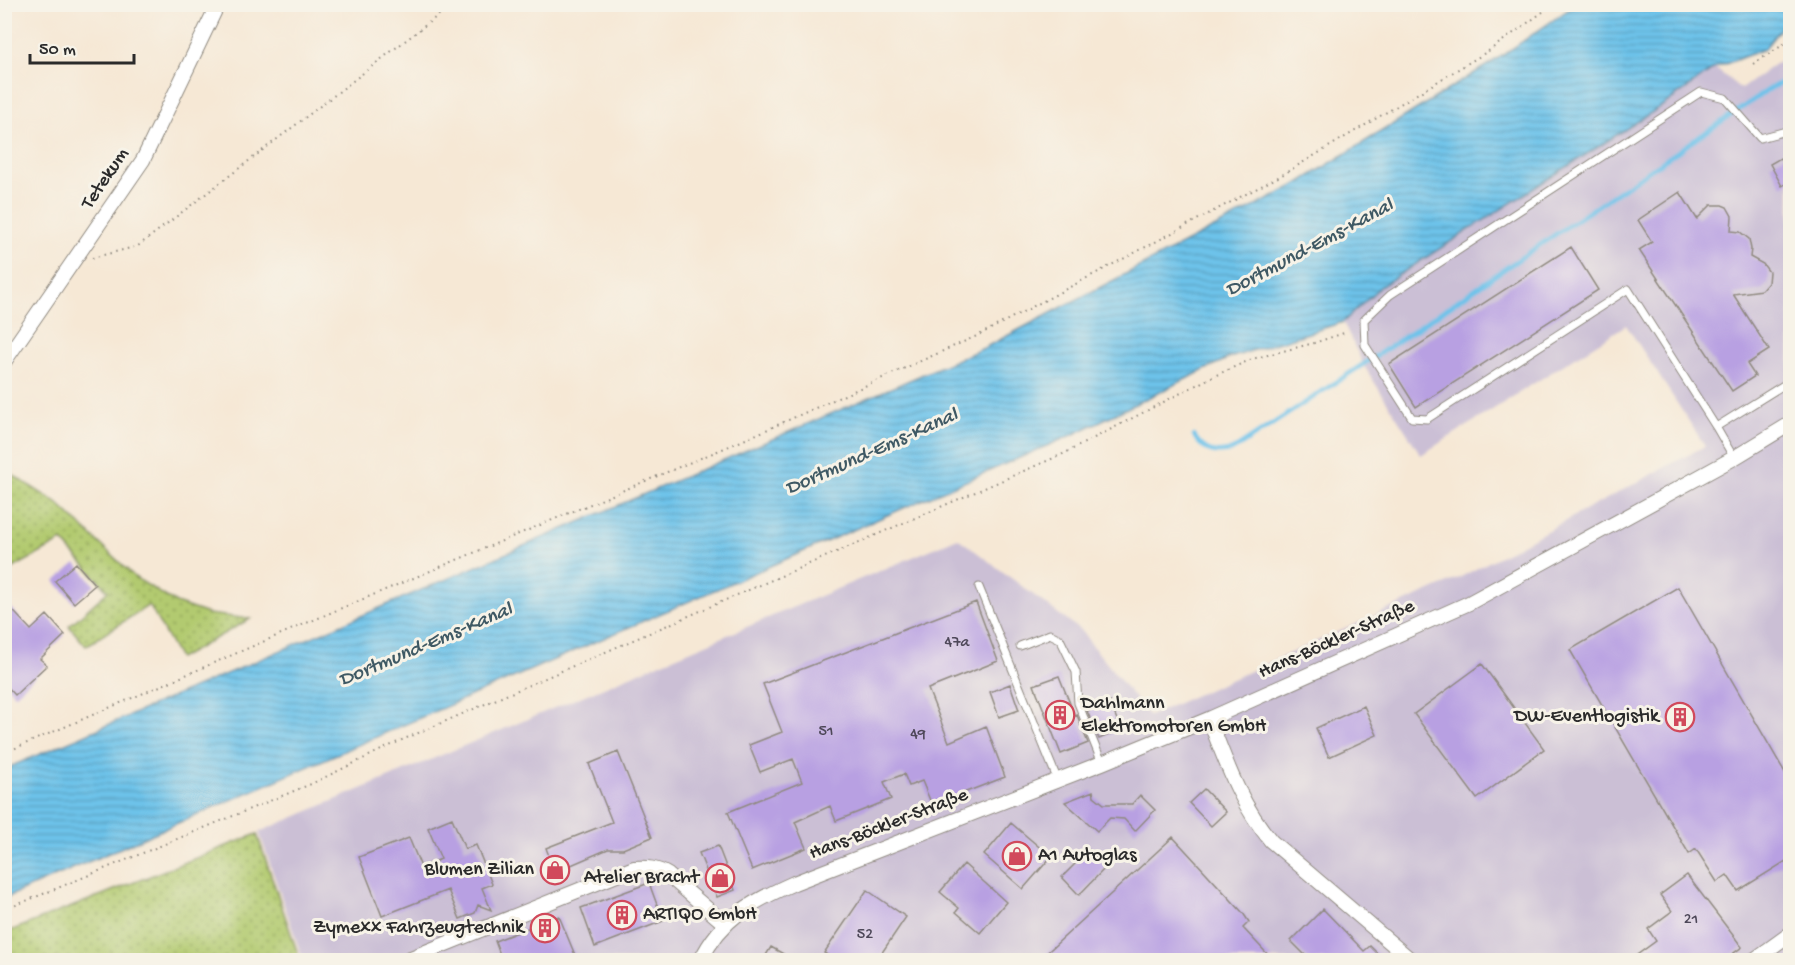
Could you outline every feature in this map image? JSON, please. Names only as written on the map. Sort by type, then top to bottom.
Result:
[{"type":"street","name":"Tetekum","points":[[4,362],[143,160],[218,4]]},
{"type":"street","name":"Hans-Böckler-Straße","points":[[701,960],[725,924],[743,909],[768,894],[1102,764],[1469,603],[1734,458],[1791,424]]},
{"type":"street","points":[[1209,719],[1241,797],[1254,820],[1271,841],[1411,960]]},
{"type":"street","points":[[406,960],[634,868],[658,869],[668,875],[725,924]]},
{"type":"street","points":[[1755,960],[1791,934]]},
{"type":"lane","points":[[1734,458],[1628,289],[1427,419],[1412,418],[1365,345],[1364,320],[1390,295],[1701,92],[1725,98],[1760,138],[1791,130]]},
{"type":"lane","points":[[1716,427],[1791,381]]},
{"type":"lane","points":[[979,587],[1059,781]]},
{"type":"lane","points":[[1020,646],[1050,633],[1060,639],[1076,672],[1078,703],[1102,764]]},
{"type":"path","points":[[72,264],[138,246],[453,4]]},
{"type":"path","points":[[4,753],[337,610],[739,442],[980,335],[1282,175],[1490,50],[1554,4]]},
{"type":"path","points":[[1754,64],[1784,45],[1791,37]]},
{"type":"path","points":[[4,910],[310,784],[402,740],[1063,454],[1212,377],[1252,359],[1344,333]]},
{"type":"shaded area","points":[[1790,53],[1790,960],[303,960],[259,832],[958,538],[1080,630],[1149,716],[1457,579],[1705,446],[1626,325],[1421,455],[1364,366],[1343,322],[1380,287],[1715,68],[1741,89]]},
{"type":"green space","points":[[5,470],[57,503],[136,578],[176,603],[208,614],[250,619],[179,659],[149,605],[86,646],[69,626],[108,591],[62,541],[8,571],[4,564]]},
{"type":"green space","points":[[257,834],[300,960],[5,960],[5,933]]},
{"type":"water","name":"Dortmund-Ems-Kanal","points":[[1575,5],[1790,5],[1790,17],[1764,49],[1715,68],[1665,104],[1380,287],[1343,322],[1229,358],[1072,435],[5,898],[5,769],[984,348],[1294,186],[1497,59]]},
{"type":"building","points":[[1791,152],[1791,181],[1782,186],[1770,164]]},
{"type":"building","points":[[1680,192],[1697,219],[1711,205],[1727,207],[1732,216],[1731,231],[1740,232],[1749,239],[1750,257],[1763,264],[1769,272],[1768,283],[1762,290],[1733,294],[1769,350],[1747,364],[1755,376],[1732,391],[1639,250],[1652,242],[1638,220]]},
{"type":"building","points":[[1571,247],[1598,290],[1416,407],[1389,364]]},
{"type":"building","points":[[76,563],[95,585],[74,603],[55,581]]},
{"type":"building","name":"DW-Eventlogistik","points":[[1678,587],[1791,783],[1791,858],[1738,891],[1727,875],[1717,882],[1696,849],[1689,854],[1570,650]]},
{"type":"building","points":[[4,601],[31,630],[47,615],[65,635],[40,659],[47,665],[15,695],[4,683]]},
{"type":"building","points":[[976,602],[998,661],[928,689],[949,742],[986,726],[1005,777],[932,805],[922,781],[909,786],[904,774],[884,782],[891,799],[836,821],[830,806],[795,822],[806,848],[752,870],[728,812],[802,782],[793,759],[760,772],[749,745],[782,732],[763,684]]},
{"type":"building","points":[[1482,664],[1544,749],[1477,799],[1414,714]]},
{"type":"building","name":"Dahlmann Elektromotoren GmbH","points":[[1059,676],[1088,743],[1061,754],[1034,685]]},
{"type":"building","points":[[1010,684],[1019,710],[999,717],[990,692]]},
{"type":"building","points":[[1110,702],[1121,730],[1099,739],[1087,711]]},
{"type":"building","points":[[1364,706],[1377,735],[1329,757],[1316,728]]},
{"type":"building","points":[[618,752],[652,837],[623,849],[608,849],[555,872],[546,848],[612,822],[589,764]]},
{"type":"building","points":[[1204,789],[1226,812],[1211,826],[1189,803]]},
{"type":"building","points":[[1093,791],[1094,796],[1104,804],[1132,804],[1140,795],[1155,810],[1135,831],[1124,819],[1110,818],[1097,831],[1065,802]]},
{"type":"building","points":[[452,818],[465,849],[476,845],[492,884],[482,888],[491,910],[478,905],[475,913],[460,919],[448,890],[382,916],[359,857],[409,838],[421,867],[441,859],[428,828]]},
{"type":"building","name":"A1 Autoglas","points":[[1011,823],[1051,857],[1023,889],[984,855]]},
{"type":"building","points":[[1173,837],[1243,913],[1249,922],[1243,928],[1273,960],[1039,960]]},
{"type":"building","name":"Atelier Bracht","points":[[718,846],[735,890],[717,897],[699,853]]},
{"type":"building","points":[[1089,850],[1106,867],[1079,895],[1062,877]]},
{"type":"building","points":[[964,864],[1006,902],[980,933],[956,912],[959,908],[940,892]]},
{"type":"building","points":[[1687,875],[1742,947],[1724,960],[1630,960],[1656,941],[1648,929],[1672,911],[1660,895]]},
{"type":"building","name":"ARTIQO GmbH","points":[[649,883],[663,921],[595,947],[581,908]]},
{"type":"building","points":[[867,890],[906,917],[877,960],[835,960],[824,953]]},
{"type":"building","points":[[1323,909],[1364,951],[1370,946],[1384,960],[1310,960],[1291,941]]},
{"type":"building","name":"Zymexx Fahrzeugtechnik","points":[[559,916],[575,955],[561,960],[502,960],[495,941]]},
{"type":"building","points":[[771,947],[794,960],[763,960]]},
{"type":"waterway","points":[[1194,436],[1202,446],[1210,451],[1233,450],[1391,346],[1771,88],[1790,78]]},
{"type":"place","name":"Dahlmann Elektromotoren GmbH","points":[[1060,715]]},
{"type":"place","name":"DW-Eventlogistik","points":[[1680,717]]},
{"type":"place","name":"A1 Autoglas","points":[[1017,856]]},
{"type":"place","name":"Blumen Zilian","points":[[555,870]]},
{"type":"place","name":"Atelier Bracht","points":[[720,878]]},
{"type":"place","name":"ARTIQO GmbH","points":[[622,915]]},
{"type":"place","name":"Zymexx Fahrzeugtechnik","points":[[545,928]]}]
